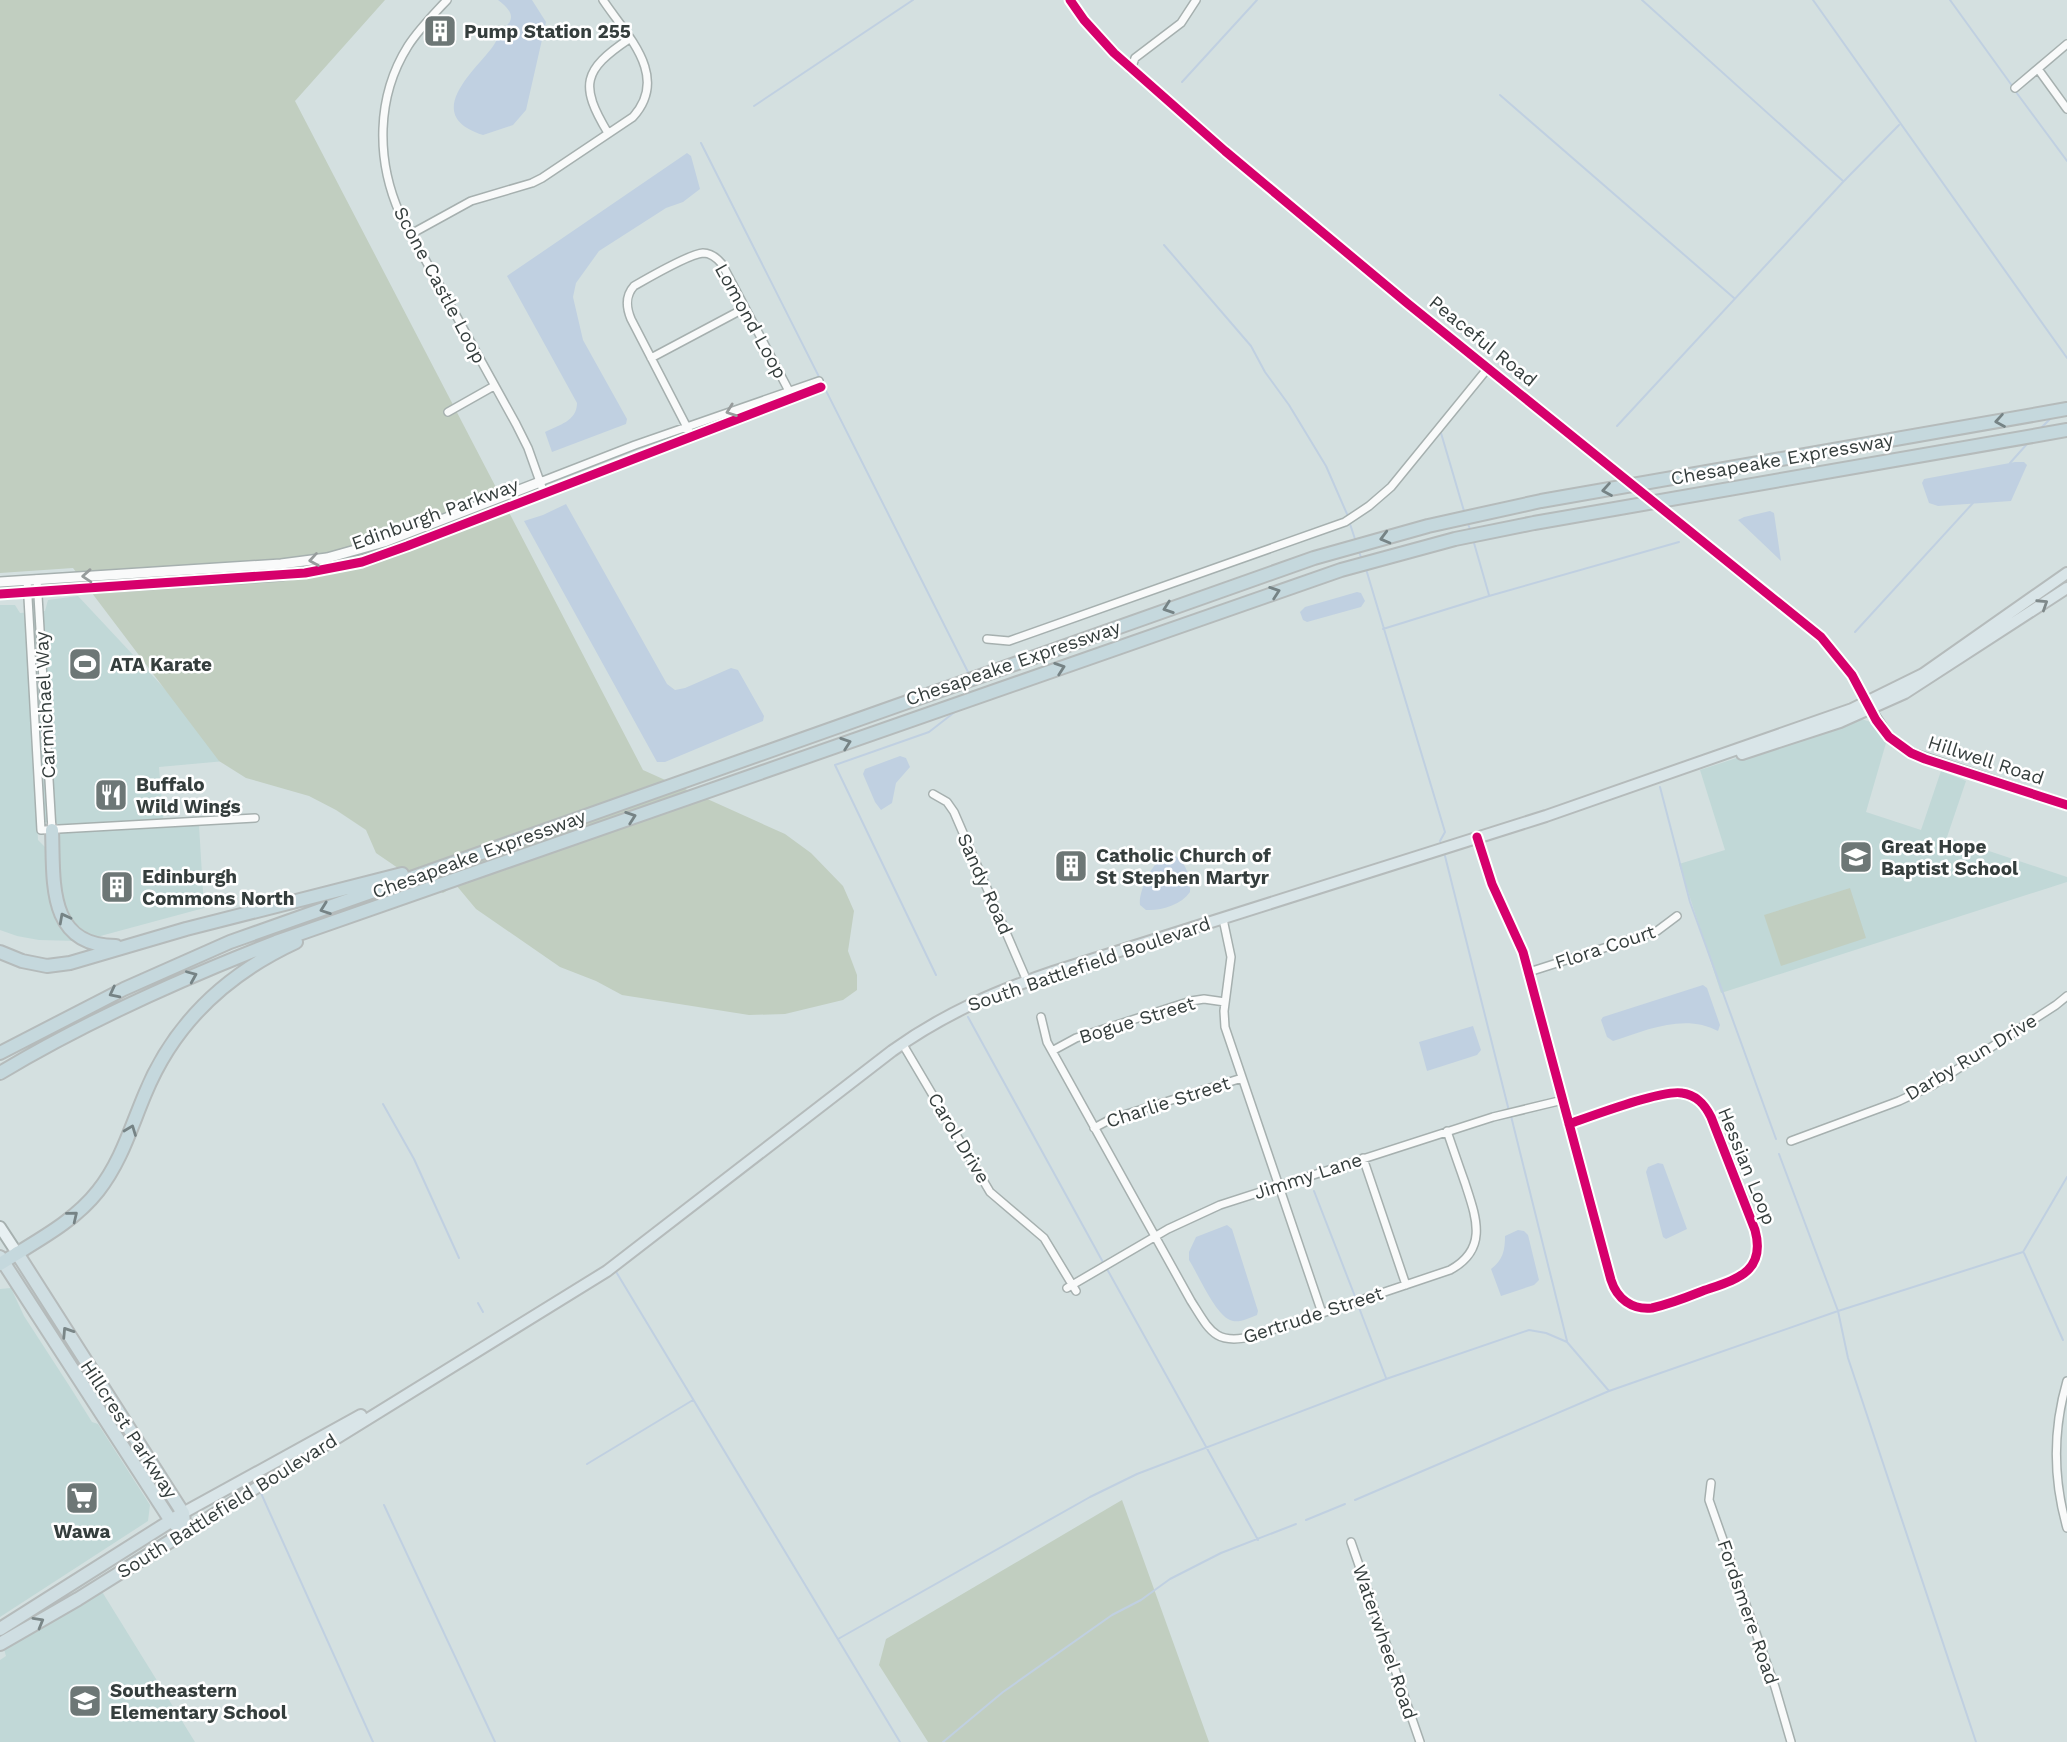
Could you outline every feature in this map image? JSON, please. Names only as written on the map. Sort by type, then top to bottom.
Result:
[{"type":"highway","name":"Chesapeake Expressway","points":[[0,1053],[113,994],[257,932],[1314,558],[1428,526],[1541,501],[2067,409]]},
{"type":"highway","name":"Chesapeake Expressway","points":[[0,1073],[65,1036],[169,985],[276,942],[1296,584],[1455,539],[1534,523],[2067,430]]},
{"type":"highway","points":[[46,830],[55,897],[61,916],[72,933],[103,946],[130,946]]},
{"type":"highway","points":[[0,952],[22,961],[47,966],[70,963],[481,852]]},
{"type":"highway","points":[[1,1261],[17,1254],[68,1220],[98,1192],[116,1164],[151,1079],[168,1048],[187,1022],[218,990],[262,959],[404,897]]},
{"type":"highway","name":"Hillcrest Parkway","points":[[17,1254],[183,1513],[185,1532]]},
{"type":"highway","name":"Hillcrest Parkway","points":[[1,1261],[171,1521],[185,1532]]},
{"type":"highway","name":"South Battlefield Boulevard","points":[[0,1629],[183,1513]]},
{"type":"highway","name":"South Battlefield Boulevard","points":[[0,1644],[185,1532]]},
{"type":"main road","name":"South Battlefield Boulevard","points":[[1869,706],[1923,674],[2067,573]]},
{"type":"main road","name":"South Battlefield Boulevard","points":[[185,1532],[607,1271],[902,1043],[960,1008],[1027,981],[1650,781],[1659,781],[1803,736],[1925,680],[2067,588]]},
{"type":"main road","name":"Hillcrest Parkway","points":[[0,1227],[17,1254]]},
{"type":"main road","name":"South Battlefield Boulevard","points":[[183,1513],[453,1366]]},
{"type":"street","name":"Scone Castle Loop","points":[[447,0],[407,48],[384,110],[383,147],[389,184],[411,233],[522,436],[544,493]]},
{"type":"street","points":[[411,233],[471,201],[531,183],[633,117],[648,89],[646,66],[603,0]]},
{"type":"street","name":"Peaceful Road","points":[[1070,0],[1100,38],[1131,70],[1407,303],[1821,637],[1852,675],[1869,706]]},
{"type":"street","points":[[1131,70],[1135,58],[1181,23],[1196,0]]},
{"type":"street","points":[[608,133],[593,109],[590,80],[598,62],[629,39]]},
{"type":"street","points":[[2015,88],[2067,44]]},
{"type":"street","points":[[2038,69],[2067,108]]},
{"type":"street","name":"Lomond Loop","points":[[692,437],[627,307],[629,294],[638,284],[694,256],[708,253],[722,264],[789,391]]},
{"type":"street","points":[[651,358],[745,308]]},
{"type":"street","points":[[987,639],[1009,641],[1345,522],[1391,487],[1488,368]]},
{"type":"street","name":"Edinburgh Parkway","points":[[0,582],[281,564],[327,558],[384,542],[687,427],[789,391],[820,384],[692,437],[384,554],[327,569],[278,576],[0,594]]},
{"type":"street","points":[[448,412],[494,386]]},
{"type":"street","name":"Carmichael Way","points":[[32,580],[46,830]]},
{"type":"street","name":"Hillwell Road","points":[[1869,706],[1889,737],[1911,753],[2067,805]]},
{"type":"street","name":"Sandy Road","points":[[933,794],[947,802],[954,812],[1027,981]]},
{"type":"street","points":[[46,830],[255,817]]},
{"type":"street","name":"Hessian Loop","points":[[1477,837],[1492,884],[1518,937],[1529,972],[1569,1124],[1611,1280],[1616,1291],[1622,1299],[1638,1308],[1656,1308],[1733,1280],[1749,1270],[1756,1256],[1757,1239],[1711,1117],[1700,1101],[1686,1093],[1668,1093],[1569,1124]]},
{"type":"street","name":"Flora Court","points":[[1529,972],[1657,931],[1678,916]]},
{"type":"street","points":[[1223,919],[1231,957],[1224,1022],[1322,1313]]},
{"type":"street","name":"Darby Run Drive","points":[[1791,1141],[1899,1101],[1933,1084],[2067,996]]},
{"type":"street","name":"Bogue Street","points":[[1052,1051],[1073,1039],[1191,1001],[1225,1002]]},
{"type":"street","name":"Gertrude Street","points":[[1041,1017],[1045,1037],[1052,1051],[1154,1237],[1209,1329],[1219,1337],[1229,1340],[1240,1340],[1460,1265],[1475,1242],[1476,1219],[1447,1131]]},
{"type":"street","name":"Carol Drive","points":[[902,1043],[990,1192],[1041,1234],[1072,1288]]},
{"type":"street","name":"Charlie Street","points":[[1094,1128],[1111,1119],[1242,1078]]},
{"type":"street","name":"Jimmy Lane","points":[[1072,1288],[1154,1237],[1212,1208],[1505,1113],[1563,1100]]},
{"type":"street","points":[[1363,1158],[1406,1285]]},
{"type":"street","points":[[2067,1381],[2059,1414],[2056,1458],[2058,1486],[2067,1528]]},
{"type":"street","name":"Fordsmere Road","points":[[1711,1483],[1709,1500],[1775,1687],[1791,1742]]},
{"type":"street","name":"Waterwheel Road","points":[[1351,1542],[1420,1742]]},
{"type":"shaded area","points":[[498,0],[532,0],[546,22],[526,110],[513,125],[483,135],[466,127],[456,117],[454,107],[463,83],[493,47],[510,21],[510,12]]},
{"type":"shaded area","points":[[687,153],[691,156],[700,189],[683,202],[666,208],[599,251],[576,283],[573,297],[583,340],[627,419],[626,424],[552,452],[545,432],[571,418],[577,403],[507,276]]},
{"type":"shaded area","points":[[2024,462],[2027,465],[2011,501],[1938,506],[1929,503],[1922,483],[1924,479]]},
{"type":"shaded area","points":[[566,504],[667,684],[675,690],[731,668],[738,670],[764,716],[763,721],[665,762],[657,762],[524,521]]},
{"type":"shaded area","points":[[1770,511],[1774,513],[1781,561],[1738,520]]},
{"type":"shaded area","points":[[1361,593],[1365,601],[1361,607],[1307,622],[1303,620],[1300,612],[1305,607]]},
{"type":"shaded area","points":[[78,596],[207,734],[225,761],[159,767],[164,827],[199,825],[204,908],[93,938],[71,920],[61,903],[55,822],[37,822],[38,840],[47,849],[49,893],[53,911],[64,928],[78,941],[39,940],[0,930],[0,605],[15,605],[20,613],[45,611],[48,600]]},
{"type":"shaded area","name":"Great Hope Baptist School","points":[[1858,718],[1871,722],[1886,743],[1866,812],[1921,830],[1941,771],[1966,781],[1947,837],[2067,877],[2067,882],[1721,993],[1679,864],[1725,850],[1700,770]]},
{"type":"shaded area","points":[[900,756],[906,758],[910,767],[896,783],[892,803],[881,810],[863,774],[865,769]]},
{"type":"shaded area","points":[[1168,853],[1179,859],[1186,868],[1190,892],[1170,906],[1146,910],[1140,905],[1144,884],[1152,868]]},
{"type":"shaded area","points":[[1703,985],[1707,988],[1720,1025],[1718,1031],[1692,1023],[1679,1023],[1652,1028],[1613,1041],[1607,1037],[1601,1020],[1603,1017]]},
{"type":"shaded area","points":[[1473,1026],[1481,1050],[1477,1055],[1427,1071],[1419,1042]]},
{"type":"shaded area","points":[[1663,1164],[1687,1229],[1666,1239],[1663,1237],[1646,1172],[1648,1167]]},
{"type":"shaded area","points":[[1227,1225],[1232,1229],[1258,1311],[1257,1315],[1240,1321],[1224,1316],[1207,1293],[1189,1260],[1189,1252],[1196,1237]]},
{"type":"shaded area","points":[[1518,1230],[1528,1235],[1539,1280],[1534,1285],[1501,1296],[1491,1269],[1502,1254],[1505,1236]]},
{"type":"shaded area","points":[[11,1288],[24,1316],[92,1422],[98,1424],[150,1505],[148,1521],[0,1617],[0,1289]]},
{"type":"shaded area","name":"Southeastern Elementary School","points":[[101,1590],[195,1742],[0,1742],[0,1660],[6,1656],[4,1649]]},
{"type":"green space","points":[[0,0],[385,0],[295,101],[643,770],[785,834],[811,853],[843,886],[854,911],[848,951],[857,975],[857,990],[843,1000],[785,1014],[749,1015],[622,995],[560,967],[476,909],[456,885],[443,893],[411,877],[376,853],[366,830],[336,810],[309,796],[246,778],[219,761],[73,568],[0,573]]},
{"type":"green space","points":[[1850,888],[1866,938],[1781,966],[1764,915]]},
{"type":"green space","points":[[1122,1500],[1209,1742],[928,1742],[879,1665],[886,1639]]},
{"type":"waterway","points":[[754,106],[913,0]]},
{"type":"waterway","points":[[1182,82],[1257,0]]},
{"type":"waterway","points":[[1642,0],[1843,181]]},
{"type":"waterway","points":[[1813,0],[2067,358]]},
{"type":"waterway","points":[[1950,0],[2013,87]]},
{"type":"waterway","points":[[2016,92],[2067,161]]},
{"type":"waterway","points":[[1500,95],[1734,298]]},
{"type":"waterway","points":[[1617,426],[1899,125]]},
{"type":"waterway","points":[[701,143],[968,672]]},
{"type":"waterway","points":[[1164,245],[1251,346],[1326,466],[1347,514]]},
{"type":"waterway","points":[[2041,428],[2050,419]]},
{"type":"waterway","points":[[1441,433],[1464,511]]},
{"type":"waterway","points":[[2010,463],[2027,444]]},
{"type":"waterway","points":[[1855,632],[1973,503]]},
{"type":"waterway","points":[[1350,524],[1355,539]]},
{"type":"waterway","points":[[1468,524],[1470,529]]},
{"type":"waterway","points":[[1383,629],[1679,542]]},
{"type":"waterway","points":[[1474,543],[1489,595]]},
{"type":"waterway","points":[[1359,552],[1361,557]]},
{"type":"waterway","points":[[1366,569],[1445,832],[1440,841]]},
{"type":"waterway","points":[[936,975],[835,765],[929,732],[956,711]]},
{"type":"waterway","points":[[1660,787],[1690,902],[1776,1139]]},
{"type":"waterway","points":[[1445,856],[1509,1111]]},
{"type":"waterway","points":[[968,1017],[1104,1264]]},
{"type":"waterway","points":[[383,1104],[414,1159],[459,1258]]},
{"type":"waterway","points":[[1511,1116],[1567,1341]]},
{"type":"waterway","points":[[1779,1154],[1838,1311],[1848,1358],[1976,1742]]},
{"type":"waterway","points":[[1355,1500],[1609,1391],[1838,1311],[2023,1252],[2067,1177]]},
{"type":"waterway","points":[[1314,1191],[1356,1299]]},
{"type":"waterway","points":[[2024,1253],[2063,1340]]},
{"type":"waterway","points":[[1107,1269],[1258,1540]]},
{"type":"waterway","points":[[615,1270],[900,1742]]},
{"type":"waterway","points":[[478,1303],[483,1312]]},
{"type":"waterway","points":[[1358,1305],[1386,1378]]},
{"type":"waterway","points":[[838,1639],[1090,1497],[1137,1474],[1386,1379],[1529,1330],[1546,1333],[1567,1342],[1609,1391]]},
{"type":"waterway","points":[[587,1464],[693,1400]]},
{"type":"waterway","points":[[260,1491],[373,1742]]},
{"type":"waterway","points":[[1306,1520],[1345,1504]]},
{"type":"waterway","points":[[384,1505],[495,1742]]},
{"type":"waterway","points":[[943,1742],[1003,1692],[1112,1615],[1141,1600],[1170,1579],[1221,1553],[1296,1524]]},
{"type":"cycle path","points":[[1070,0],[1114,53],[1225,151],[1407,303],[1821,637],[1852,675],[1876,720],[1889,737],[1911,753],[1925,759],[2067,805]]},
{"type":"cycle path","points":[[0,594],[305,573],[362,562],[821,387]]},
{"type":"cycle path","points":[[1477,837],[1492,884],[1523,952],[1611,1280],[1617,1293],[1632,1305],[1652,1308],[1735,1279],[1752,1266],[1756,1257],[1755,1230],[1711,1117],[1696,1098],[1682,1093],[1660,1095],[1627,1104],[1594,1115],[1580,1120],[1569,1124]]},
{"type":"place","name":"Pump Station 255","points":[[440,31]]},
{"type":"place","name":"ATA Karate","points":[[85,664]]},
{"type":"place","name":"Buffalo Wild Wings","points":[[111,795]]},
{"type":"place","name":"Great Hope Baptist School","points":[[1856,857]]},
{"type":"place","name":"Catholic Church of St Stephen Martyr","points":[[1071,866]]},
{"type":"place","name":"Edinburgh Commons North","points":[[117,887]]},
{"type":"place","name":"Wawa","points":[[82,1498]]},
{"type":"place","name":"Southeastern Elementary School","points":[[85,1701]]}]
